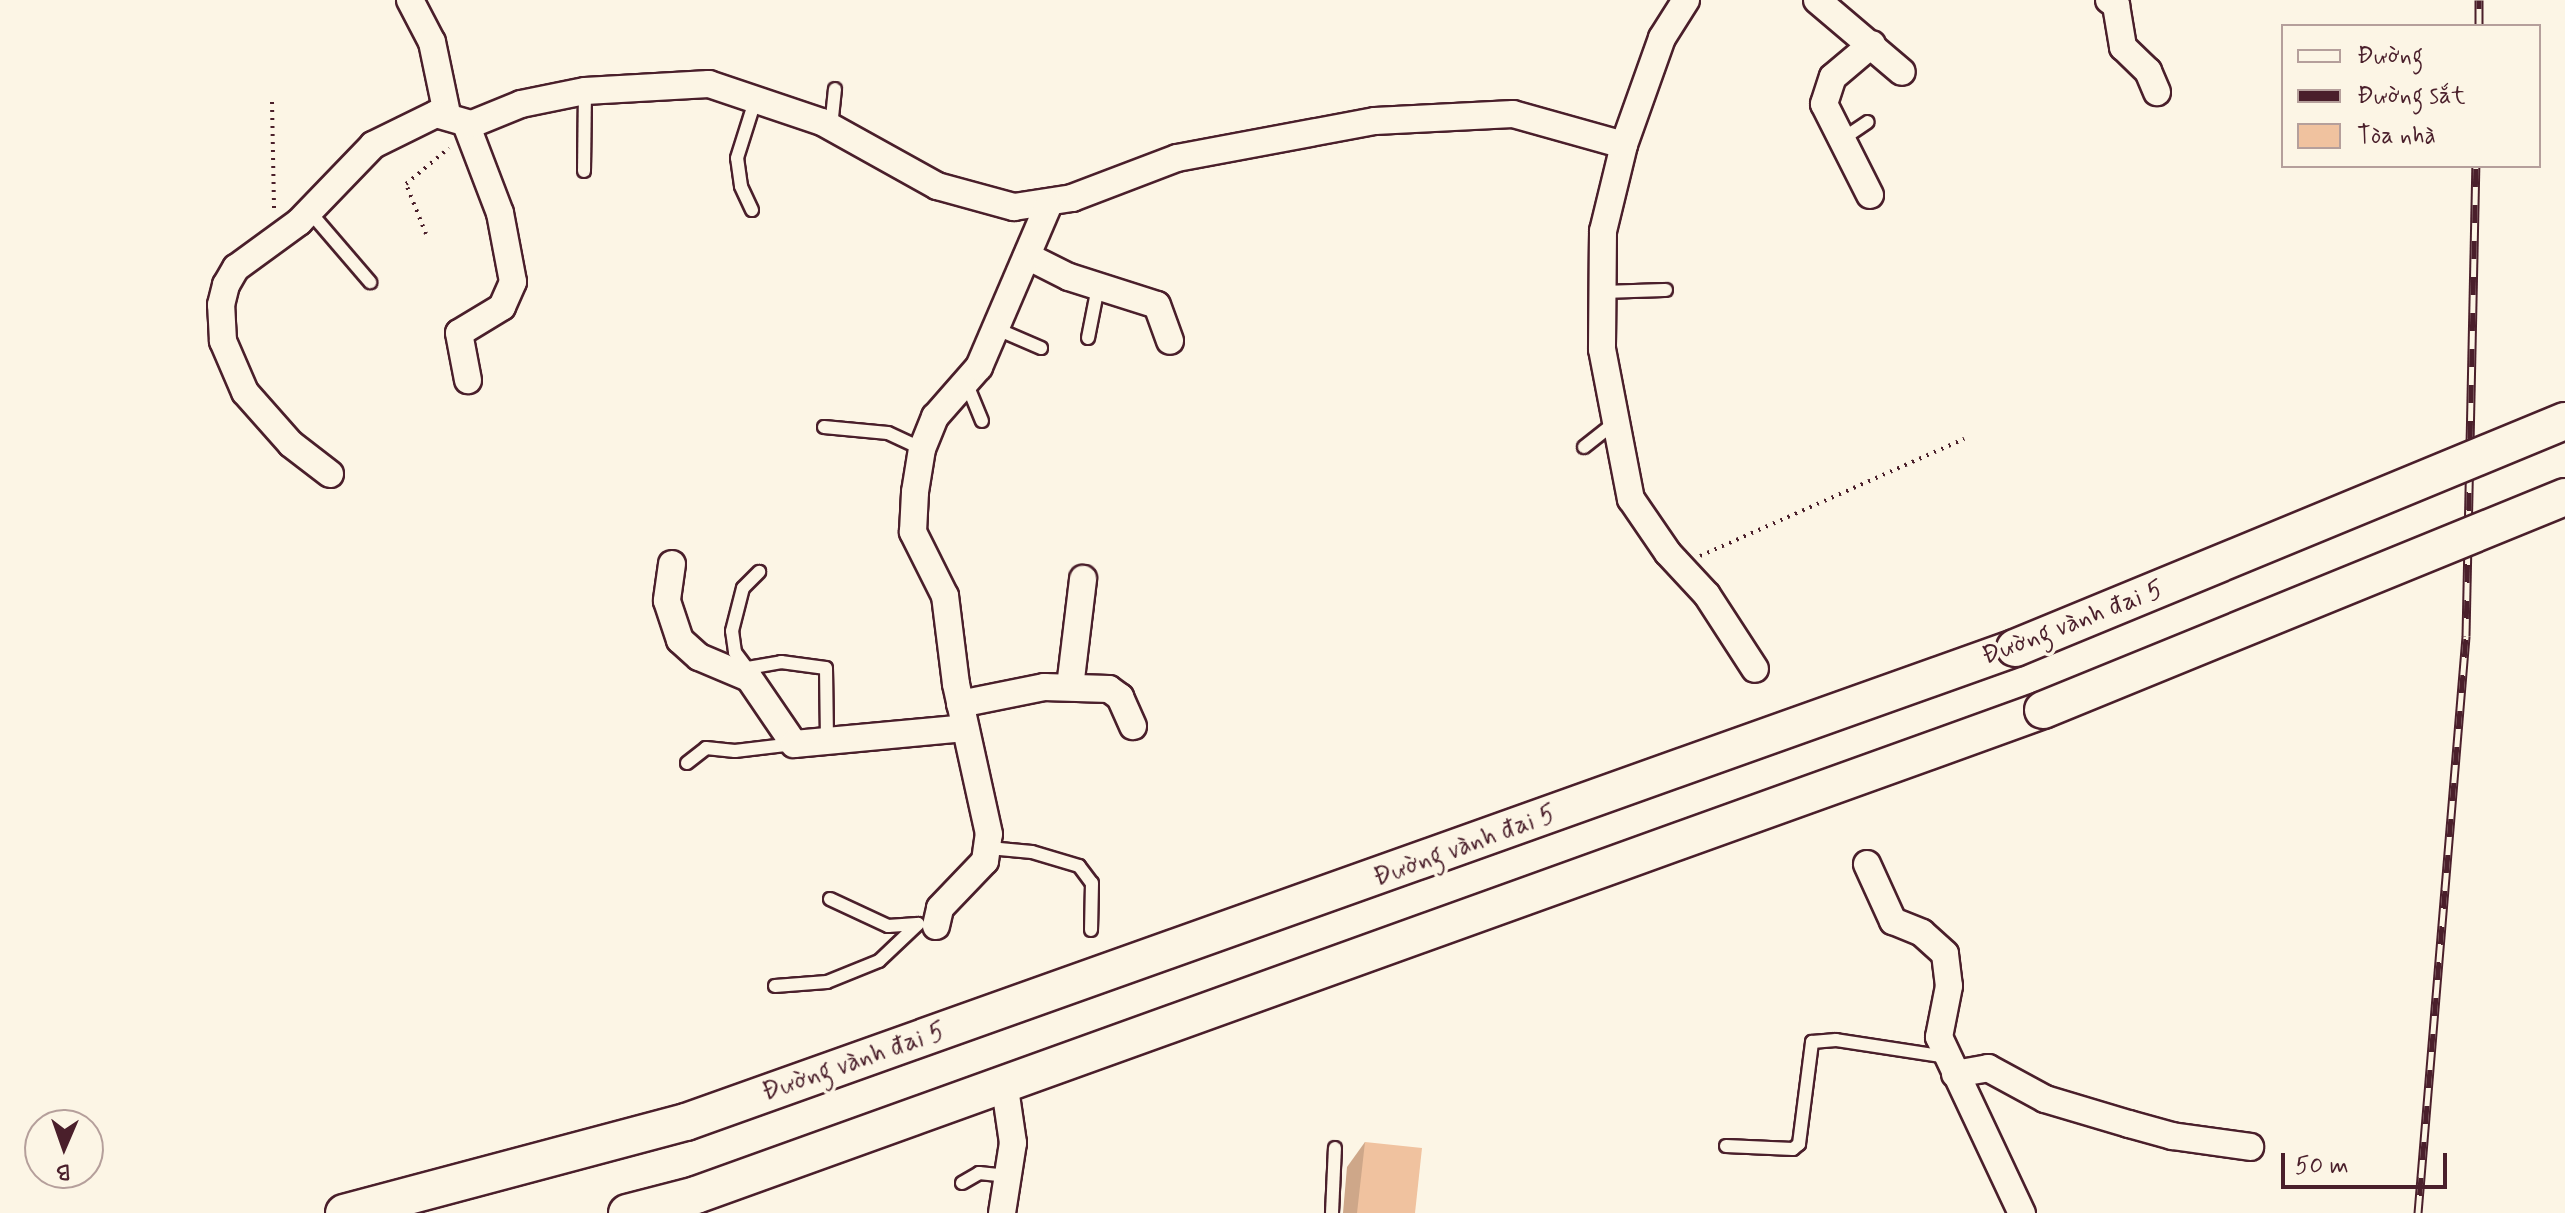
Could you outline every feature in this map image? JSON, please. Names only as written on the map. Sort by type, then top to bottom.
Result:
[{"type":"main road","name":"Đường vành đai 5","points":[[344,1213],[686,1122],[2015,648],[2565,421]]},
{"type":"main road","points":[[627,1213],[696,1195],[2043,710],[2565,497]]},
{"type":"street","points":[[410,0],[432,42],[460,122],[500,213],[513,282],[502,307],[459,333],[468,380]]},
{"type":"street","points":[[1686,0],[1662,38],[1624,145],[1603,231],[1602,349],[1631,499],[1680,566],[1707,595],[1755,669]]},
{"type":"street","points":[[1817,0],[1902,72]]},
{"type":"street","points":[[2109,0],[2116,5],[2123,47],[2148,71],[2157,92]]},
{"type":"street","points":[[1870,195],[1824,104],[1825,90],[1872,44]]},
{"type":"street","points":[[330,474],[263,417],[245,392],[223,341],[221,305],[226,285],[236,268],[309,211],[373,145],[436,114],[460,122],[521,104],[585,91],[693,83],[831,127],[937,186],[1014,207],[1049,204],[1177,158],[1375,121],[1513,114],[1624,145]]},
{"type":"street","points":[[929,922],[985,861],[989,848],[963,716],[945,596],[913,532],[922,449],[935,417],[966,382],[997,329],[1049,204]]},
{"type":"street","points":[[1027,256],[1098,287],[1157,305],[1170,341]]},
{"type":"street","points":[[672,564],[667,601],[672,626],[699,657],[741,669],[771,703],[794,744],[827,743],[963,716],[1070,687],[1109,689],[1120,697],[1133,726]]},
{"type":"street","points":[[1070,687],[1083,579]]},
{"type":"street","points":[[1867,864],[1893,921],[1922,933],[1945,954],[1949,986],[1939,1037],[2022,1213]]},
{"type":"street","points":[[1951,1065],[1988,1068],[2045,1099],[2129,1124],[2250,1147]]},
{"type":"street","points":[[1002,1213],[1013,1119],[1006,1095]]},
{"type":"lane","points":[[831,127],[835,89]]},
{"type":"lane","points":[[584,171],[585,91]]},
{"type":"lane","points":[[752,210],[741,186],[737,158],[755,101]]},
{"type":"lane","points":[[1841,140],[1868,122]]},
{"type":"lane","points":[[309,211],[370,282]]},
{"type":"lane","points":[[1088,338],[1098,287]]},
{"type":"lane","points":[[1601,292],[1666,290]]},
{"type":"lane","points":[[997,329],[1041,348]]},
{"type":"lane","points":[[966,382],[982,421]]},
{"type":"lane","points":[[1584,447],[1617,421]]},
{"type":"lane","points":[[824,427],[888,433],[922,449]]},
{"type":"lane","points":[[759,572],[743,588],[732,631],[741,669],[781,662],[826,668],[827,743]]},
{"type":"lane","points":[[687,763],[706,748],[762,750],[794,744]]},
{"type":"lane","points":[[989,848],[1060,857],[1079,866],[1092,883],[1091,930]]},
{"type":"lane","points":[[830,899],[888,926],[929,922]]},
{"type":"lane","points":[[775,986],[818,984],[879,961],[929,922]]},
{"type":"lane","points":[[1726,1146],[1793,1149],[1799,1144],[1812,1042],[1836,1040],[1951,1065]]},
{"type":"lane","points":[[1332,1213],[1335,1148]]},
{"type":"lane","points":[[962,1183],[979,1173],[1008,1176]]},
{"type":"path","points":[[272,102],[274,240]]},
{"type":"path","points":[[426,234],[406,184],[460,122]]},
{"type":"path","points":[[1680,566],[1964,439]]},
{"type":"building","points":[[1365,1142],[1422,1148],[1415,1213],[1357,1213]]},
{"type":"railway","points":[[2479,0],[2479,24]]},
{"type":"railway","points":[[2418,1213],[2466,636],[2476,168]]}]
